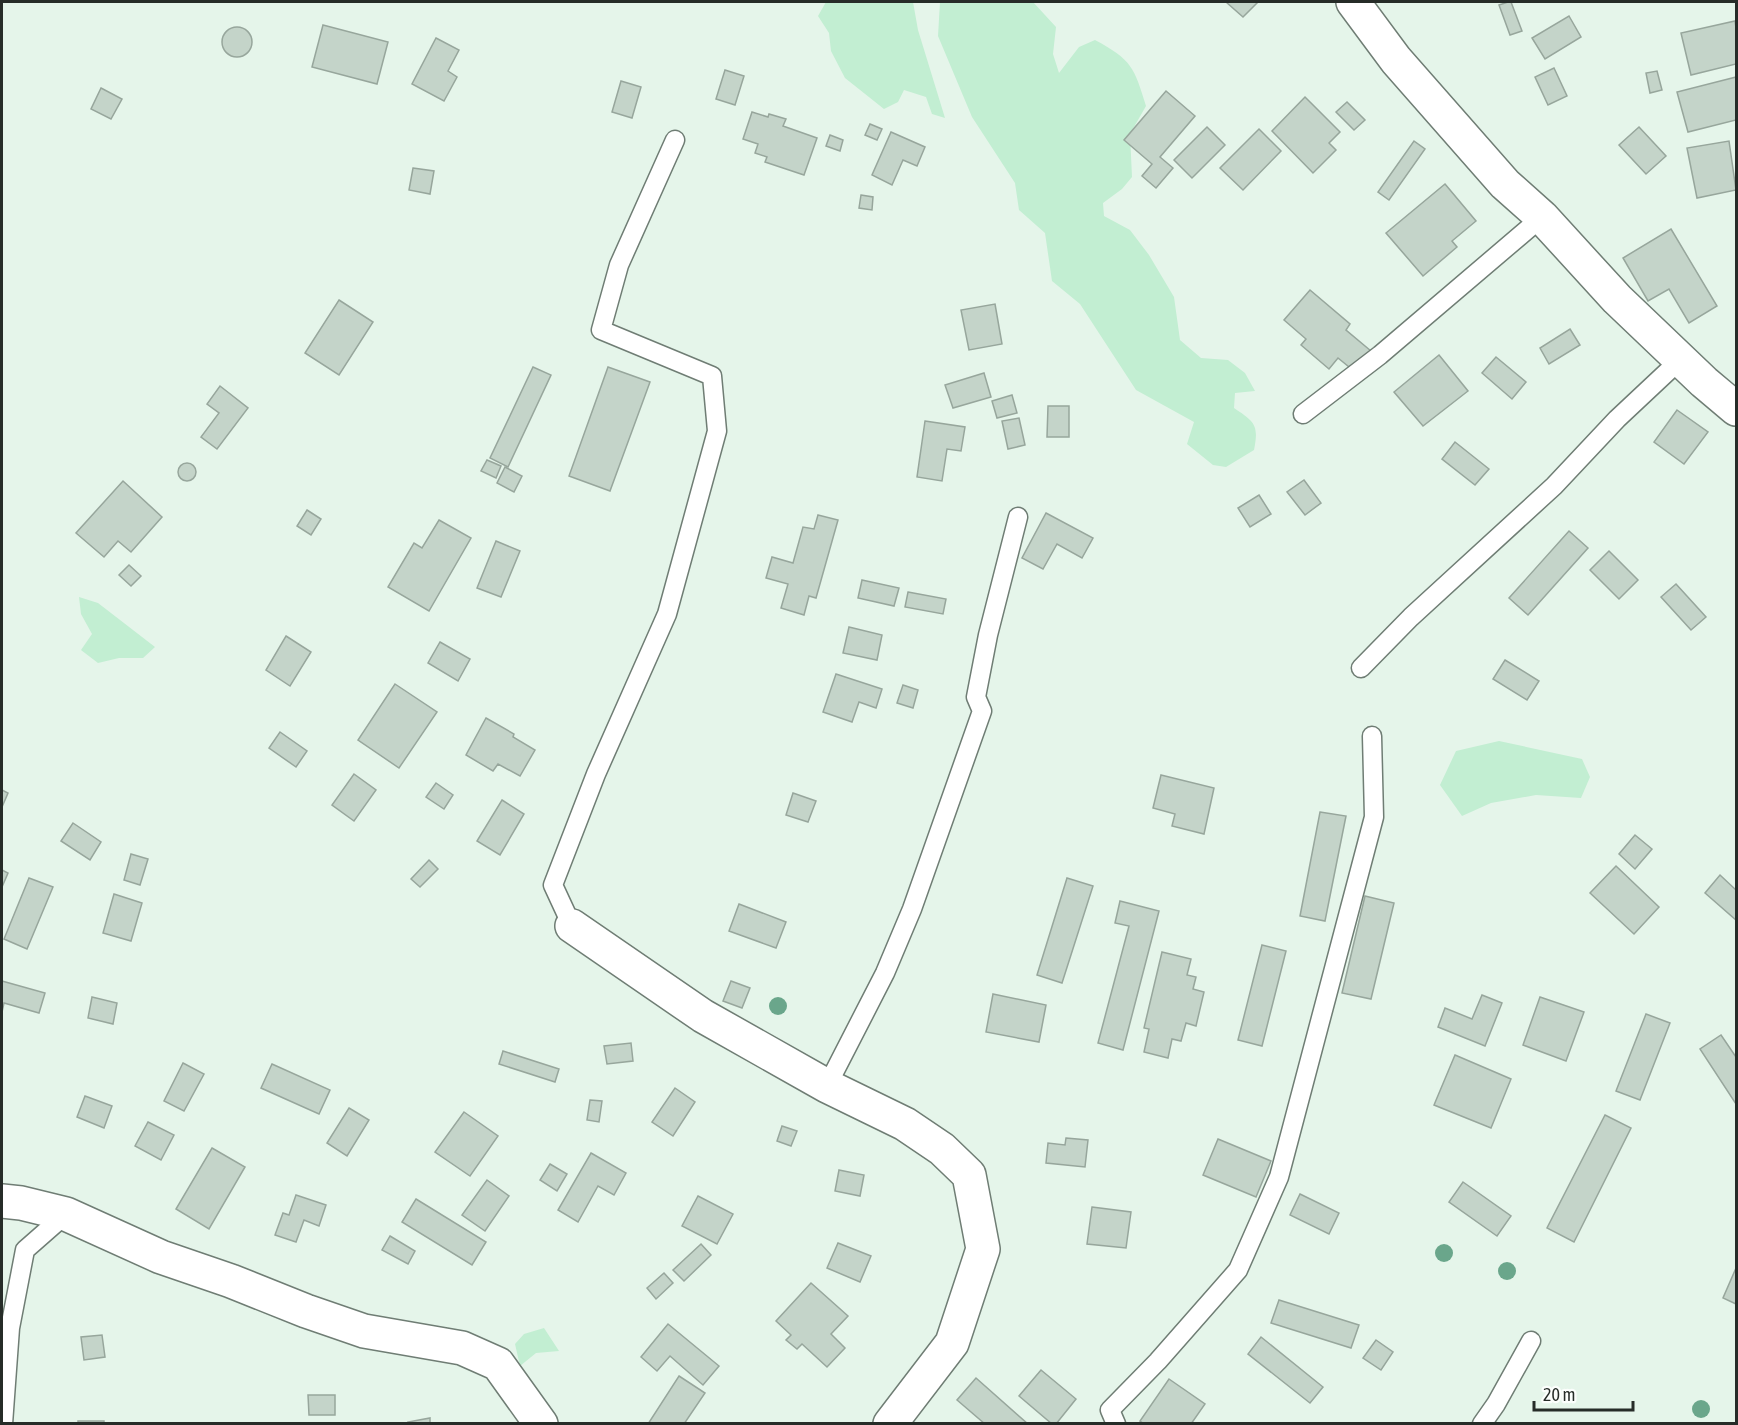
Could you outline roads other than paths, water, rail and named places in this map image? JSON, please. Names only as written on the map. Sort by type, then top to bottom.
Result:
[{"type":"street","points":[[1353,2],[1396,60],[1505,184],[1542,217],[1617,299],[1704,382],[1737,409]]},
{"type":"street","points":[[572,926],[703,1016],[827,1086],[905,1124],[942,1149],[969,1175],[983,1250],[952,1343],[890,1424]]},
{"type":"street","points":[[2,1201],[21,1203],[66,1214],[161,1257],[364,1331],[462,1348],[498,1364],[541,1424]]},
{"type":"lane","points":[[572,926],[553,885],[596,774],[667,614],[717,431],[712,376],[602,330],[619,265],[675,140]]},
{"type":"lane","points":[[1303,414],[1380,355],[1542,217]]},
{"type":"lane","points":[[1361,668],[1411,616],[1554,486],[1617,419],[1681,359]]},
{"type":"lane","points":[[827,1086],[885,973],[912,909],[982,711],[976,697],[988,634],[1018,517]]},
{"type":"lane","points":[[1116,1424],[1110,1410],[1158,1361],[1238,1270],[1279,1177],[1374,817],[1372,736]]},
{"type":"lane","points":[[3,1424],[10,1328],[25,1250],[66,1214]]},
{"type":"lane","points":[[1482,1424],[1496,1404],[1531,1341]]}]
